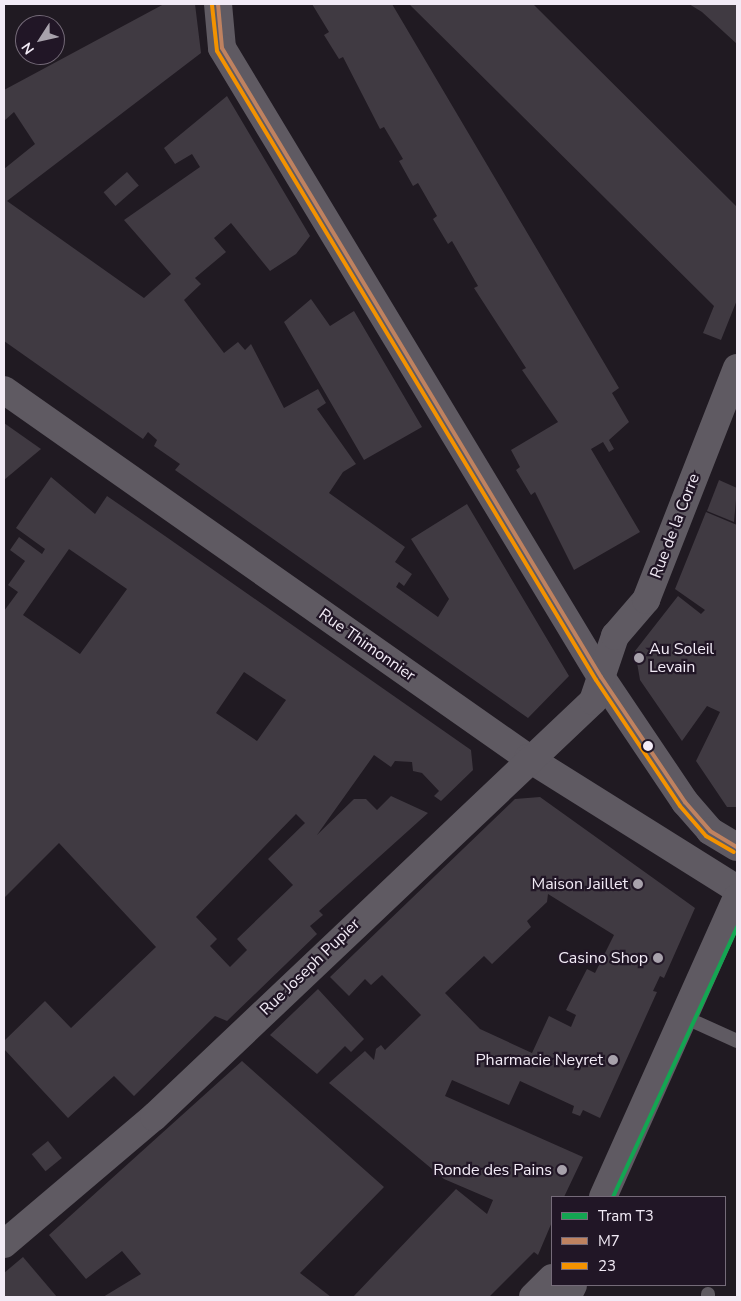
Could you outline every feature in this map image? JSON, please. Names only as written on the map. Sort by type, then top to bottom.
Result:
[{"type":"street","points":[[218,4],[222,48],[601,677],[685,802],[710,830],[737,847]]},
{"type":"street","name":"Rue de la Corre","points":[[601,677],[615,636],[646,600],[737,368]]},
{"type":"street","name":"Rue Thimonnier","points":[[4,390],[528,758],[737,889]]},
{"type":"street","name":"Rue Joseph Pupier","points":[[4,1244],[154,1117],[528,758],[592,701],[601,677]]},
{"type":"street","points":[[603,1196],[737,898]]},
{"type":"street","points":[[533,1297],[551,1279]]},
{"type":"lane","points":[[684,1016],[737,1041]]},
{"type":"building","points":[[164,4],[195,4],[201,53],[7,201],[144,298],[171,274],[124,220],[200,167],[192,154],[175,164],[164,148],[227,96],[310,236],[296,254],[270,271],[231,223],[214,238],[226,252],[195,278],[201,284],[184,300],[224,353],[238,342],[245,350],[251,344],[284,408],[318,389],[326,403],[317,409],[356,464],[343,472],[329,493],[405,547],[395,562],[412,574],[404,586],[399,582],[396,587],[438,617],[449,599],[411,539],[467,504],[569,676],[528,718],[175,470],[180,464],[154,446],[157,440],[148,432],[143,439],[4,341],[4,169],[35,144],[14,112],[4,121],[4,90],[51,65],[65,65],[65,57]]},
{"type":"building","points":[[312,4],[392,4],[619,388],[612,393],[629,422],[609,440],[614,449],[609,452],[603,442],[591,449],[640,532],[574,570],[535,492],[531,495],[516,470],[520,467],[511,450],[558,422],[522,370],[526,368],[474,288],[478,286],[452,241],[448,244],[433,219],[437,216],[418,183],[413,186],[399,161],[403,159],[384,127],[380,129],[343,57],[339,59],[324,35],[329,32]]},
{"type":"building","points":[[409,4],[533,4],[737,207],[737,300],[721,340],[703,333],[714,306]]},
{"type":"building","points":[[689,4],[737,4],[737,44],[702,12]]},
{"type":"building","points":[[127,172],[139,186],[115,206],[104,192]]},
{"type":"building","points":[[311,299],[330,326],[354,311],[422,427],[364,460],[284,322]]},
{"type":"building","points":[[4,423],[41,449],[4,480]]},
{"type":"building","points":[[51,477],[95,514],[107,496],[471,750],[473,770],[441,801],[434,796],[439,791],[422,773],[413,771],[412,762],[395,761],[391,767],[374,755],[317,835],[354,799],[366,799],[377,810],[391,796],[428,813],[319,911],[323,915],[310,926],[317,934],[227,1021],[215,1016],[134,1096],[114,1076],[68,1118],[4,1049],[4,1041],[45,1001],[71,1028],[156,947],[59,843],[4,898],[4,611],[18,592],[8,585],[25,561],[10,550],[19,537],[42,554],[45,549],[16,528]],"holes":[[[69,549],[127,589],[80,654],[23,615]],[[244,672],[286,700],[257,741],[216,713]],[[296,814],[305,823],[268,859],[293,885],[237,939],[247,950],[230,967],[210,946],[217,939],[196,917]]]},
{"type":"building","points":[[719,480],[737,488],[734,522],[707,511]]},
{"type":"building","points":[[706,512],[737,525],[737,807],[727,807],[696,761],[720,712],[707,706],[682,741],[640,680],[635,651],[678,596],[701,614],[705,610],[675,589]]},
{"type":"building","points":[[540,797],[695,908],[664,978],[660,976],[653,991],[657,992],[600,1118],[583,1110],[580,1116],[572,1113],[574,1106],[520,1081],[509,1105],[452,1080],[445,1096],[583,1157],[564,1196],[551,1196],[551,1224],[538,1255],[534,1252],[489,1297],[353,1297],[456,1189],[487,1214],[493,1200],[444,1179],[329,1083],[365,1051],[374,1060],[376,1049],[381,1045],[385,1050],[421,1015],[382,975],[371,985],[365,979],[349,996],[330,977],[515,799]],"holes":[[[548,894],[614,935],[595,973],[587,969],[566,1010],[576,1015],[571,1027],[549,1016],[532,1053],[480,1029],[445,993],[484,956],[492,964],[531,927],[527,921],[547,902]]]},
{"type":"building","points":[[318,989],[364,1039],[351,1052],[345,1046],[317,1074],[270,1035]]},
{"type":"building","points":[[242,1061],[384,1187],[300,1273],[331,1297],[103,1297],[141,1274],[122,1251],[86,1279],[49,1235]]},
{"type":"building","points":[[48,1141],[62,1158],[46,1171],[32,1154]]},
{"type":"building","points":[[23,1257],[57,1297],[4,1297],[4,1273]]},
{"type":"tram line","name":"T3","points":[[613,1196],[737,927]]},
{"type":"transit line","name":"M7","points":[[218,4],[222,48],[601,677],[685,802],[710,831],[737,847]]},
{"type":"transit line","name":"23","points":[[212,5],[217,51],[596,680],[680,806],[706,836],[734,852]]},
{"type":"place","name":"Au Soleil Levain","points":[[639,658]]},
{"type":"place","name":"Maison Jaillet","points":[[638,884]]},
{"type":"place","name":"Casino Shop","points":[[658,958]]},
{"type":"place","name":"Pharmacie Neyret","points":[[613,1060]]},
{"type":"place","name":"Ronde des Pains","points":[[562,1170]]}]
